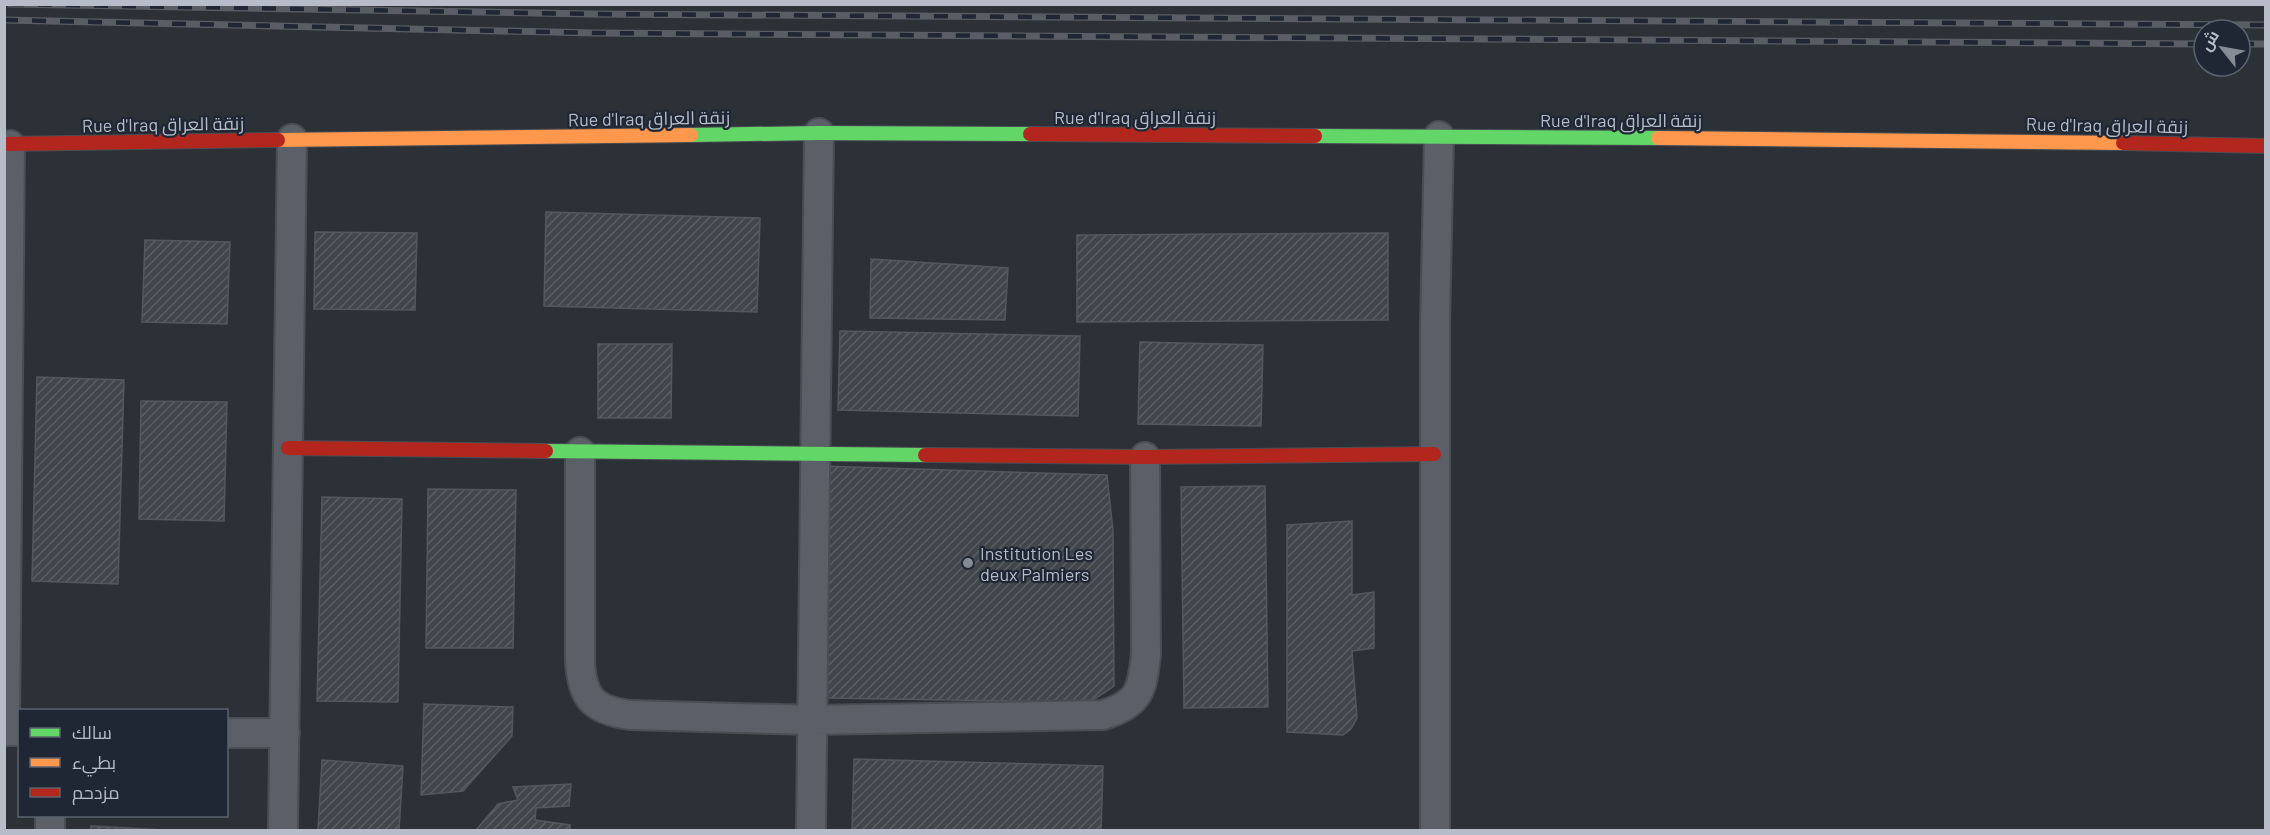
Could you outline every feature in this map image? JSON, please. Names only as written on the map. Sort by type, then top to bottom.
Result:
[{"type":"street","name":"Rue d'Iraq زنقة العراق","points":[[7,145],[292,139],[819,134],[1439,136],[2016,141],[2265,146]]},
{"type":"street","points":[[810,831],[817,454],[819,134]]},
{"type":"street","points":[[1435,831],[1434,454],[1439,136]]},
{"type":"street","points":[[283,831],[292,139]]},
{"type":"street","points":[[7,145],[4,731],[18,731]]},
{"type":"street","points":[[288,448],[1145,457],[1434,454]]},
{"type":"street","points":[[580,452],[580,661],[584,690],[594,704],[609,712],[630,715],[812,720],[1103,715],[1122,709],[1138,695],[1146,654],[1145,457]]},
{"type":"street","points":[[228,733],[285,733]]},
{"type":"building","points":[[546,212],[760,218],[757,312],[544,306]]},
{"type":"building","points":[[315,232],[417,233],[415,310],[314,309]]},
{"type":"building","points":[[1388,233],[1388,320],[1077,322],[1077,235]]},
{"type":"building","points":[[145,240],[230,242],[227,324],[142,322]]},
{"type":"building","points":[[871,259],[1008,268],[1005,320],[870,318]]},
{"type":"building","points":[[840,331],[1080,336],[1078,416],[838,410]]},
{"type":"building","points":[[1140,342],[1263,345],[1261,426],[1138,424]]},
{"type":"building","points":[[598,344],[672,344],[671,418],[598,418]]},
{"type":"building","points":[[37,377],[124,380],[118,584],[32,581]]},
{"type":"building","points":[[141,401],[227,402],[224,521],[139,519]]},
{"type":"building","name":"Institution Les deux Palmiers","points":[[821,466],[1107,475],[1113,531],[1114,686],[1090,702],[822,698]]},
{"type":"building","points":[[1265,486],[1268,707],[1184,708],[1181,487]]},
{"type":"building","points":[[428,489],[516,490],[513,648],[426,648]]},
{"type":"building","points":[[322,497],[402,499],[398,702],[317,701]]},
{"type":"building","points":[[1352,521],[1352,595],[1374,592],[1374,648],[1352,651],[1357,718],[1351,729],[1343,735],[1287,732],[1287,525]]},
{"type":"building","points":[[424,704],[513,707],[512,736],[463,791],[421,795]]},
{"type":"building","points":[[854,759],[1103,766],[1101,830],[852,830]]},
{"type":"building","points":[[322,760],[403,766],[399,830],[318,830]]},
{"type":"building","points":[[571,784],[569,806],[536,808],[535,820],[570,825],[570,830],[476,830],[498,804],[518,800],[513,787]]},
{"type":"building","points":[[91,826],[165,830],[91,830]]},
{"type":"railway","points":[[10,4],[592,14],[2266,25]]},
{"type":"railway","points":[[4,20],[595,33],[2192,44]]},
{"type":"railway","points":[[2252,44],[2266,44]]},
{"type":"traffic: fast","points":[[691,135],[1030,134]]},
{"type":"traffic: fast","points":[[1315,136],[1658,138]]},
{"type":"traffic: fast","points":[[546,451],[925,455]]},
{"type":"traffic: slow","points":[[278,140],[691,135]]},
{"type":"traffic: slow","points":[[1658,138],[2123,143]]},
{"type":"traffic: jam","points":[[1030,134],[1315,136]]},
{"type":"traffic: jam","points":[[4,144],[278,140]]},
{"type":"traffic: jam","points":[[2123,143],[2266,146]]},
{"type":"traffic: jam","points":[[288,448],[546,451]]},
{"type":"traffic: jam","points":[[925,455],[1145,457],[1434,454]]},
{"type":"place","name":"Institution Les deux Palmiers","points":[[968,563]]}]
